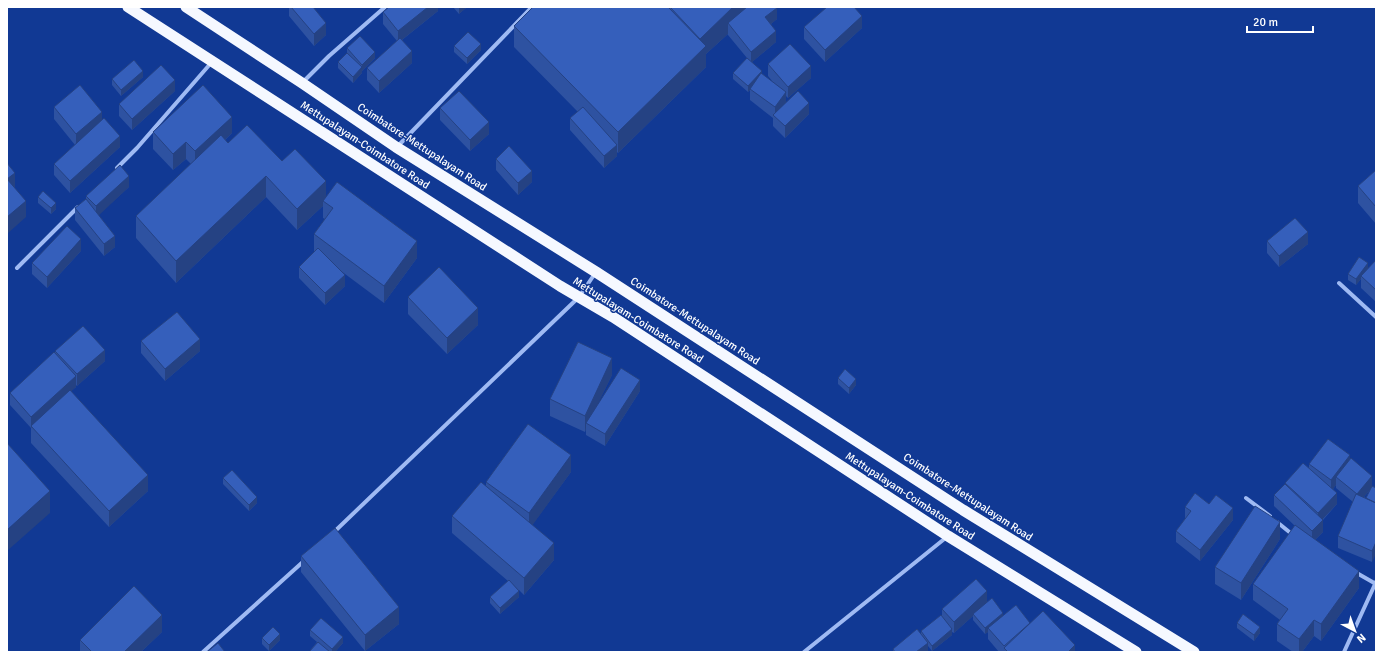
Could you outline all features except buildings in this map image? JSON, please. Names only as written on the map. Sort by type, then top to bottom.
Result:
[{"type":"highway","name":"Mettupalayam-Coimbatore Road","points":[[128,7],[211,62],[685,364],[948,536],[1136,652]]},
{"type":"highway","name":"Coimbatore-Mettupalayam Road","points":[[186,7],[396,147],[596,272],[963,510],[1194,652]]},
{"type":"street","points":[[302,83],[329,56],[385,7]]},
{"type":"street","points":[[396,147],[532,7]]},
{"type":"street","points":[[116,169],[137,148],[211,62]]},
{"type":"street","points":[[17,268],[83,202]]},
{"type":"street","points":[[327,538],[579,297],[596,272]]},
{"type":"street","points":[[1339,283],[1376,317]]},
{"type":"street","points":[[1246,498],[1299,539]]},
{"type":"street","points":[[804,652],[948,536]]},
{"type":"street","points":[[202,652],[310,555]]},
{"type":"street","points":[[1344,652],[1376,583],[1350,569]]}]
